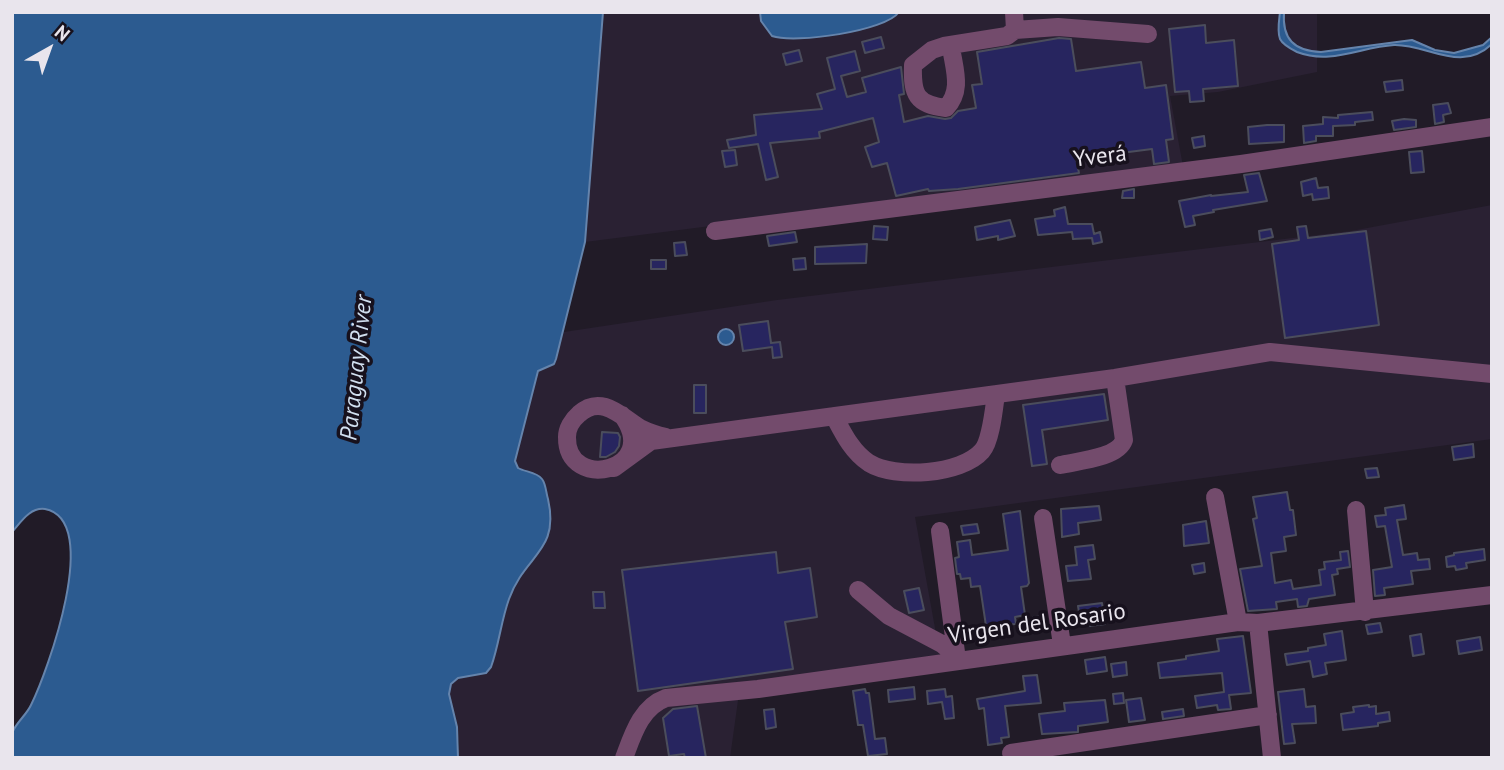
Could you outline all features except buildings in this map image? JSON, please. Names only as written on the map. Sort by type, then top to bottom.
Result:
[{"type":"street","points":[[951,47],[1007,37],[1015,21],[1148,34]]},
{"type":"street","name":"Yverá","points":[[715,231],[1241,164],[1492,127]]},
{"type":"street","points":[[669,439],[641,428],[609,407],[600,405],[584,410],[573,419],[567,435],[568,447],[578,463],[592,470],[605,471],[614,468],[651,441],[669,439],[1115,378],[1270,352],[1492,374]]},
{"type":"street","points":[[1060,465],[1114,453],[1122,447],[1123,432],[1115,378]]},
{"type":"street","points":[[834,416],[847,440],[870,464],[886,470],[945,470],[970,460],[983,450],[996,394]]},
{"type":"street","points":[[614,468],[626,458],[632,441],[630,425],[622,415]]},
{"type":"street","points":[[1215,497],[1238,622]]},
{"type":"street","points":[[1356,510],[1365,612]]},
{"type":"street","points":[[1043,518],[1062,645]]},
{"type":"street","points":[[940,531],[957,659]]},
{"type":"street","points":[[858,590],[889,616],[942,644],[957,659]]},
{"type":"street","name":"Virgen del Rosario","points":[[624,758],[646,710],[666,698],[758,689],[957,659],[1238,622],[1258,623],[1365,612],[1492,595]]},
{"type":"street","points":[[1258,623],[1272,758]]},
{"type":"street","points":[[1011,753],[1268,715]]},
{"type":"shaded area","points":[[603,12],[1317,12],[1317,72],[1218,92],[1170,96],[1183,166],[585,242]]},
{"type":"shaded area","points":[[1492,205],[1492,439],[915,517],[940,656],[740,686],[730,758],[458,758],[459,743],[449,694],[451,684],[458,678],[474,676],[491,667],[509,599],[526,566],[546,543],[539,476],[518,468],[515,462],[538,371],[554,364],[564,332],[777,300],[1351,231]]},
{"type":"water","name":"Paraguay River","points":[[12,12],[603,12],[585,242],[556,359],[554,364],[538,371],[515,461],[518,468],[537,475],[543,481],[548,499],[549,531],[545,542],[509,599],[491,667],[486,673],[458,678],[451,684],[449,694],[457,727],[458,758],[12,758],[12,734],[39,688],[58,632],[66,599],[70,540],[62,519],[45,509],[30,513],[12,532]]},
{"type":"water","points":[[760,12],[899,12],[891,19],[859,30],[819,37],[784,38],[772,36],[761,21]]},
{"type":"water","points":[[1280,12],[1284,12],[1285,30],[1292,42],[1312,51],[1412,40],[1435,50],[1454,53],[1483,45],[1492,37],[1492,44],[1480,53],[1468,57],[1394,45],[1334,56],[1310,56],[1287,47],[1281,41],[1278,29]]},
{"type":"water","points":[[723,329],[729,329],[734,337],[732,343],[723,345],[718,340],[718,334]]}]
